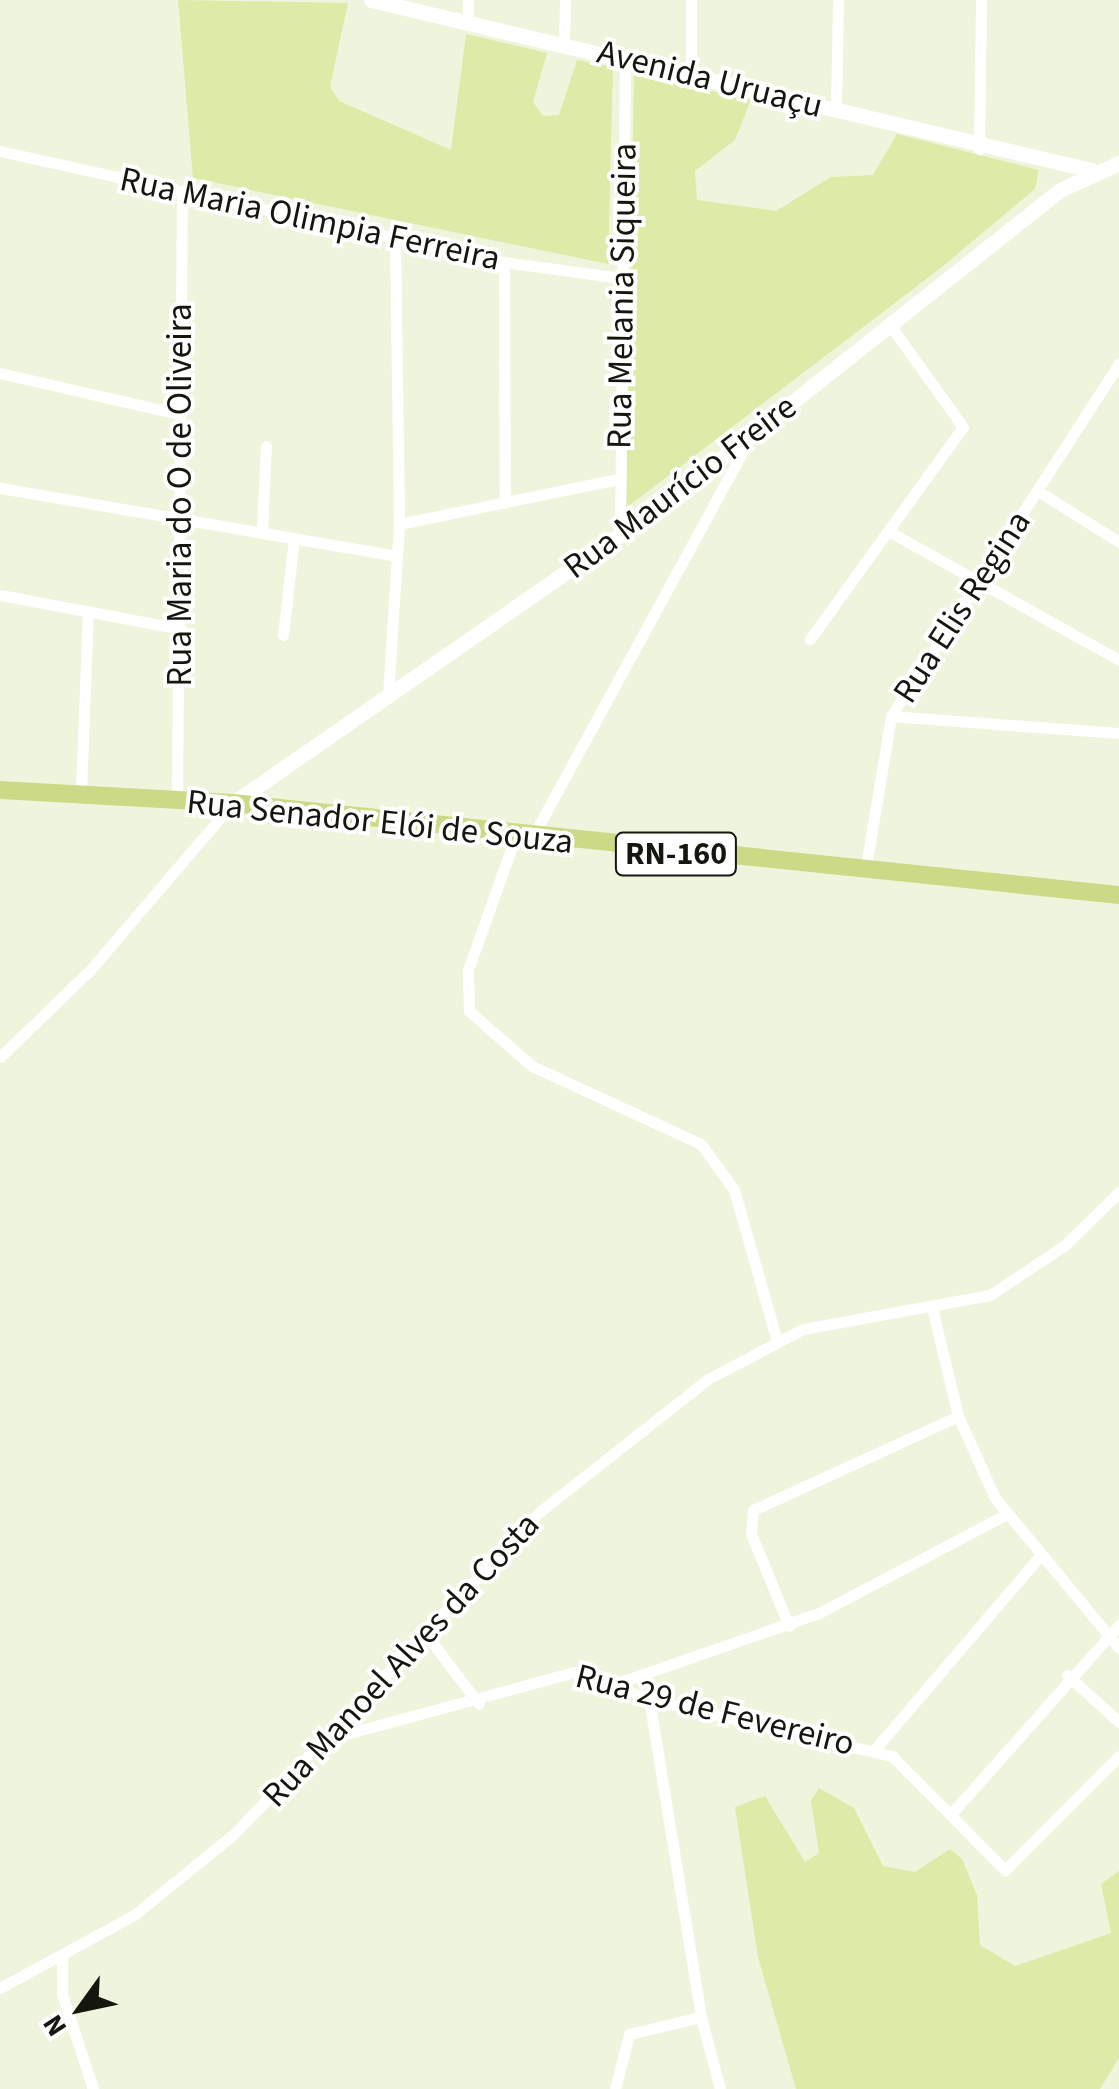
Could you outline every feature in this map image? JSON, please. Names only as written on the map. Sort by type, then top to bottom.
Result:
[{"type":"main road","name":"Rua Senador Elói de Souza","points":[[0,790],[80,791],[233,803],[865,872],[1119,895]]},
{"type":"street","name":"Avenida Uruaçu","points":[[371,0],[404,3],[468,24],[690,70],[1048,166],[1096,170]]},
{"type":"street","points":[[468,0],[468,24]]},
{"type":"street","points":[[564,45],[565,0]]},
{"type":"street","points":[[690,70],[691,0]]},
{"type":"street","points":[[836,110],[838,0]]},
{"type":"street","points":[[980,149],[981,0]]},
{"type":"street","name":"Rua Melania Siqueira","points":[[620,536],[625,56]]},
{"type":"street","name":"Rua Maria Olimpia Ferreira","points":[[0,152],[504,262],[622,278]]},
{"type":"street","name":"Rua Maurício Freire","points":[[233,803],[620,536],[748,441],[1048,200],[1096,170],[1119,162]]},
{"type":"street","points":[[1048,166],[1048,200]]},
{"type":"street","name":"Rua Maria do O de Oliveira","points":[[177,800],[182,191]]},
{"type":"street","points":[[388,695],[399,524],[395,238]]},
{"type":"street","points":[[504,262],[505,503]]},
{"type":"street","points":[[810,639],[890,532],[963,422],[890,326]]},
{"type":"street","name":"Rua Elis Regina","points":[[865,872],[891,716],[1119,364]]},
{"type":"street","points":[[0,373],[179,414]]},
{"type":"street","points":[[748,441],[524,836],[468,970],[470,1011],[532,1066],[701,1144],[734,1190],[776,1338]]},
{"type":"street","points":[[262,530],[266,446]]},
{"type":"street","points":[[399,524],[620,479]]},
{"type":"street","points":[[0,488],[396,556]]},
{"type":"street","points":[[1038,490],[1119,542]]},
{"type":"street","points":[[890,532],[1119,660]]},
{"type":"street","points":[[283,635],[294,539]]},
{"type":"street","points":[[0,595],[181,629]]},
{"type":"street","points":[[80,791],[88,611]]},
{"type":"street","points":[[891,716],[1119,733]]},
{"type":"street","points":[[0,1057],[91,969],[233,803]]},
{"type":"street","name":"Rua Manoel Alves da Costa","points":[[0,1988],[62,1959],[187,1875],[324,1740],[422,1628],[542,1510],[776,1338],[933,1312],[1026,1274],[1119,1192]]},
{"type":"street","points":[[933,1312],[958,1416],[1005,1516],[1119,1648]]},
{"type":"street","points":[[789,1626],[755,1548],[751,1512],[958,1416]]},
{"type":"street","points":[[612,1684],[789,1626],[1005,1516]]},
{"type":"street","points":[[875,1749],[1038,1557]]},
{"type":"street","points":[[951,1814],[1068,1675],[1106,1633],[1119,1625]]},
{"type":"street","points":[[422,1628],[479,1704]]},
{"type":"street","name":"Rua 29 de Fevereiro","points":[[324,1740],[479,1704],[558,1672],[612,1684],[649,1700],[875,1749],[905,1764],[1008,1870],[1119,1756]]},
{"type":"street","points":[[1068,1675],[1119,1722]]},
{"type":"street","points":[[649,1700],[701,2017],[720,2089]]},
{"type":"street","points":[[62,1959],[62,1994],[94,2089]]},
{"type":"street","points":[[615,2089],[629,2034],[701,2017]]},
{"type":"green space","points":[[178,0],[348,3],[330,86],[339,101],[451,150],[466,34],[547,53],[533,102],[543,116],[559,115],[577,60],[613,67],[608,264],[193,178]]},
{"type":"green space","points":[[634,75],[751,99],[735,140],[695,171],[697,200],[776,211],[831,177],[873,175],[897,134],[1039,170],[1035,189],[942,267],[626,508]]},
{"type":"green space","points":[[819,1788],[854,1808],[883,1866],[915,1872],[950,1849],[962,1859],[977,1895],[980,1945],[1015,1966],[1111,1933],[1101,1884],[1119,1871],[1119,2058],[1100,2089],[796,2089],[758,1957],[735,1807],[765,1796],[805,1862],[819,1853],[811,1801]]}]
